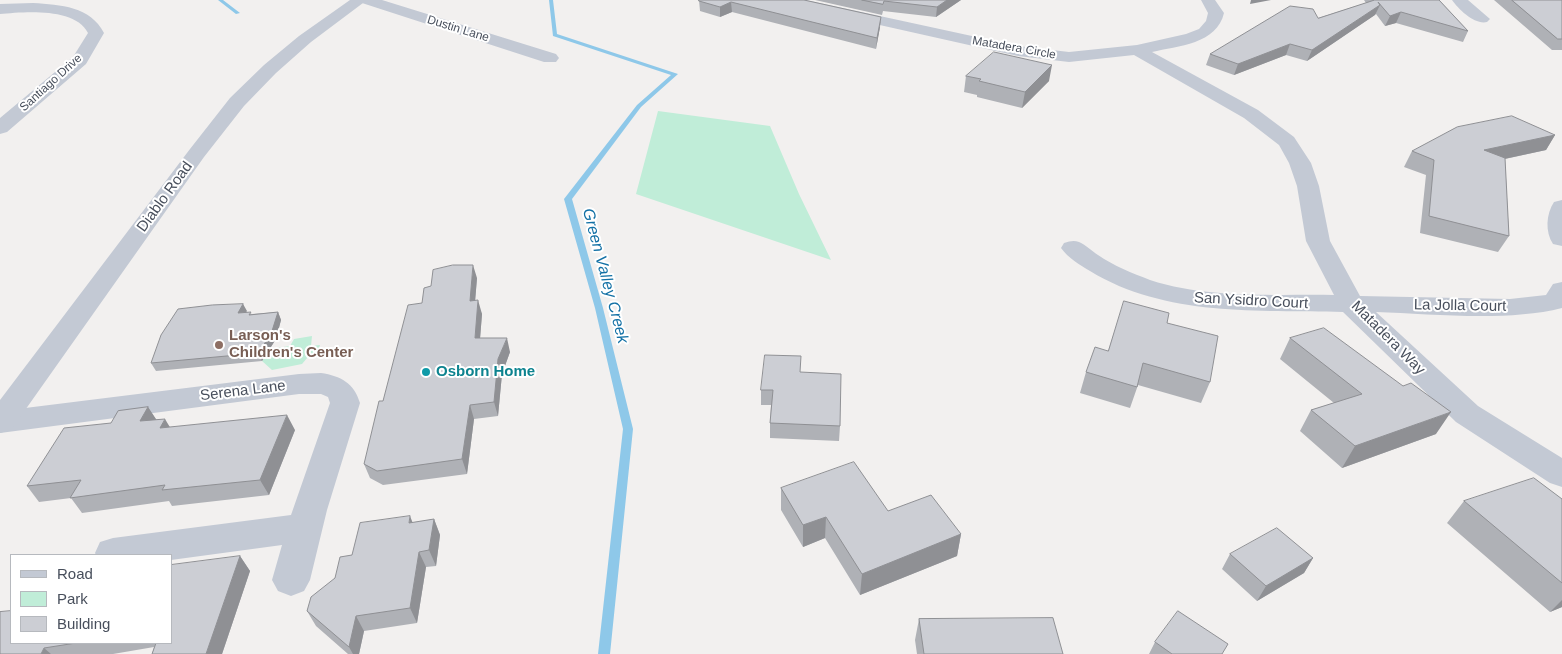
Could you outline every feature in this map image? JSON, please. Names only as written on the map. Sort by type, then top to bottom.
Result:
[{"type":"street","name":"Diablo Road","points":[[0,422],[197,153],[237,102],[270,69],[305,39],[360,0]]},
{"type":"street","name":"Dustin Lane","points":[[367,0],[550,58]]},
{"type":"street","name":"Matadera Circle","points":[[786,0],[1036,54],[1069,57],[1137,50],[1191,38],[1205,32],[1214,22],[1216,13],[1208,0]]},
{"type":"street","points":[[1459,0],[1482,19]]},
{"type":"street","name":"Santiago Drive","points":[[0,9],[46,10],[70,13],[89,21],[96,33],[80,60],[0,128]]},
{"type":"street","name":"Matadera Way","points":[[1137,50],[1251,114],[1287,141],[1300,163],[1308,186],[1318,241],[1352,305],[1467,414],[1562,474]]},
{"type":"street","points":[[1562,207],[1559,218],[1562,239]]},
{"type":"street","name":"San Ysidro Court","points":[[1073,248],[1093,264],[1119,277],[1140,286],[1165,293],[1222,301],[1352,305]]},
{"type":"street","name":"La Jolla Court","points":[[1352,305],[1510,308],[1554,302],[1562,290]]},
{"type":"street","name":"Serena Lane","points":[[0,422],[299,384],[318,383],[335,387],[342,391],[346,403],[305,528],[291,580]]},
{"type":"street","points":[[113,553],[305,528]]},
{"type":"green space","points":[[658,111],[770,126],[799,194],[831,260],[636,194]]},
{"type":"green space","points":[[312,336],[311,346],[320,345],[316,356],[308,357],[302,364],[272,370],[262,361],[270,349],[290,346],[294,339]]},
{"type":"building","points":[[699,0],[804,0],[881,17],[877,38],[731,2],[720,7]]},
{"type":"building","points":[[862,0],[947,0],[937,7],[884,1],[883,4]]},
{"type":"building","points":[[1375,0],[1439,0],[1468,31],[1401,12],[1390,16],[1378,2],[1380,5],[1312,50],[1290,44],[1238,64],[1210,54],[1290,6],[1313,9],[1318,18]]},
{"type":"building","points":[[1512,0],[1562,0],[1562,39],[1558,39]]},
{"type":"building","points":[[994,52],[1052,65],[1025,92],[966,76]]},
{"type":"building","points":[[1512,116],[1555,135],[1484,150],[1505,158],[1509,236],[1429,216],[1434,160],[1412,151],[1457,127]]},
{"type":"building","points":[[453,265],[473,265],[470,301],[478,300],[475,338],[507,338],[498,359],[494,402],[470,405],[462,459],[377,471],[364,464],[379,401],[383,401],[408,305],[422,303],[424,288],[431,286],[433,270]]},
{"type":"building","points":[[1124,301],[1169,313],[1167,323],[1218,336],[1210,382],[1143,363],[1137,387],[1086,372],[1095,347],[1108,351]]},
{"type":"building","points":[[243,304],[238,313],[251,312],[249,315],[278,312],[272,331],[259,353],[151,363],[161,335],[178,309]]},
{"type":"building","points":[[1324,328],[1403,386],[1411,383],[1451,412],[1355,446],[1311,410],[1362,394],[1290,338]]},
{"type":"building","points":[[765,355],[801,356],[800,372],[841,374],[840,426],[770,423],[773,390],[761,390]]},
{"type":"building","points":[[148,407],[140,421],[165,419],[160,428],[287,415],[260,480],[162,490],[165,485],[70,498],[81,480],[27,486],[64,428],[111,423],[118,411]]},
{"type":"building","points":[[854,462],[888,511],[931,495],[961,534],[862,574],[826,517],[803,525],[781,488]]},
{"type":"building","points":[[1534,478],[1562,499],[1562,583],[1464,501]]},
{"type":"building","points":[[410,516],[409,523],[434,519],[429,550],[419,552],[410,608],[356,616],[349,647],[307,611],[311,597],[335,578],[340,557],[352,555],[360,523]]},
{"type":"building","points":[[1277,528],[1313,558],[1266,586],[1230,554]]},
{"type":"building","points":[[240,556],[206,654],[152,654],[156,644],[172,644],[172,565]]},
{"type":"building","points":[[10,611],[10,644],[70,644],[44,648],[41,654],[0,654],[0,612]]},
{"type":"building","points":[[1178,611],[1228,644],[1222,654],[1172,654],[1155,642]]},
{"type":"building","points":[[1053,618],[1063,654],[924,654],[919,619]]},
{"type":"waterway","points":[[220,0],[238,13]]},
{"type":"waterway","name":"Green Valley Creek","points":[[551,0],[555,35],[675,74],[639,106],[568,199],[599,308],[628,429],[604,654]]},
{"type":"place","name":"Larson's Children's Center","points":[[219,345]]},
{"type":"place","name":"Osborn Home","points":[[426,372]]}]
